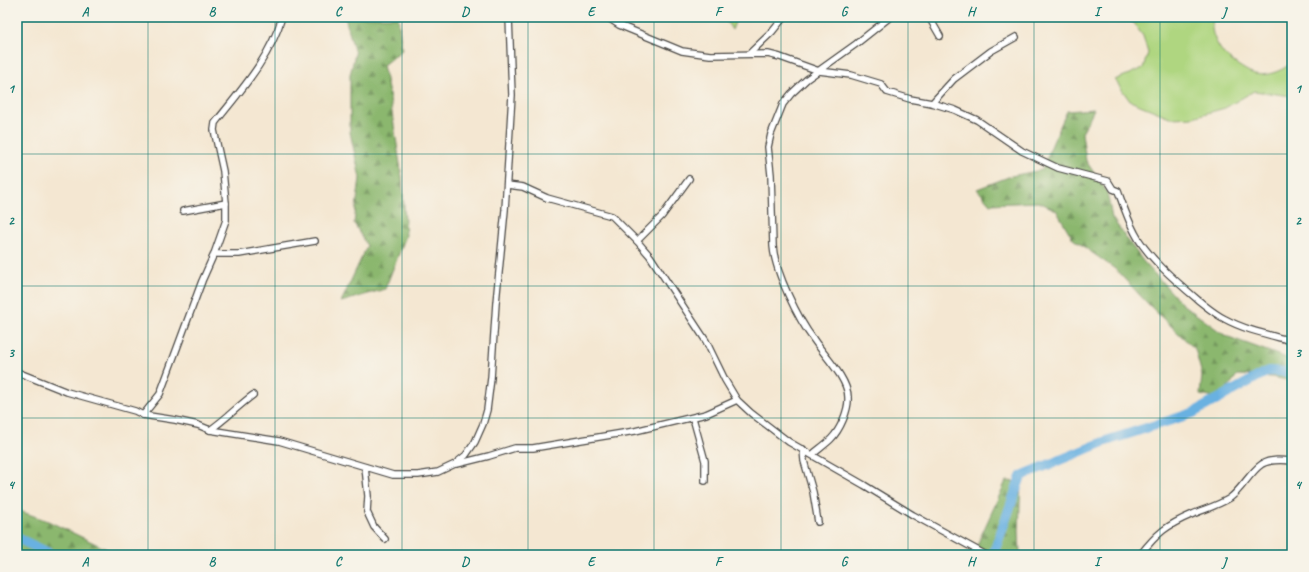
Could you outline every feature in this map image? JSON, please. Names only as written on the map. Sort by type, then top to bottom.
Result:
[{"type":"street","points":[[143,415],[160,394],[226,220],[223,171],[214,130],[215,123],[262,60],[272,43],[282,17]]},
{"type":"street","points":[[455,464],[466,454],[479,434],[487,410],[491,378],[496,303],[503,242],[512,95],[509,17]]},
{"type":"street","points":[[607,17],[619,25],[682,51],[710,55],[750,53],[768,54],[819,71],[851,75],[881,84],[888,92],[910,99],[951,108],[973,118],[1022,151],[1058,168],[1108,181],[1113,188],[1118,191],[1139,240],[1161,266],[1181,286],[1213,312],[1226,320],[1292,341]]},
{"type":"street","points":[[750,53],[772,32],[784,17]]},
{"type":"street","points":[[813,454],[832,438],[839,427],[847,408],[847,388],[813,340],[797,313],[775,258],[768,147],[773,129],[787,99],[807,79],[890,17]]},
{"type":"street","points":[[929,17],[940,36]]},
{"type":"street","points":[[932,103],[954,79],[991,51],[1016,37]]},
{"type":"street","points":[[637,241],[662,216],[689,178]]},
{"type":"street","points":[[507,185],[523,186],[547,198],[612,216],[650,256],[706,341],[725,380],[737,400],[789,442],[813,454],[828,465],[986,555]]},
{"type":"street","points":[[183,211],[226,202]]},
{"type":"street","points":[[214,254],[239,254],[315,241]]},
{"type":"street","points":[[17,372],[67,392],[135,411],[143,415],[198,425],[210,430],[279,441],[393,475],[418,475],[438,472],[455,464],[515,448],[533,448],[635,431],[693,418],[706,414],[737,400]]},
{"type":"street","points":[[210,430],[224,421],[238,406],[253,395]]},
{"type":"street","points":[[693,418],[705,461],[705,481]]},
{"type":"street","points":[[803,449],[804,461],[813,492],[818,522]]},
{"type":"street","points":[[1140,555],[1153,539],[1164,529],[1230,497],[1261,464],[1271,461],[1292,461]]},
{"type":"street","points":[[365,467],[368,496],[367,512],[374,526],[386,539]]},
{"type":"green space","points":[[345,17],[398,17],[402,50],[383,65],[390,99],[402,177],[406,236],[385,289],[341,302],[367,246],[354,223],[360,178],[350,132],[350,75],[355,54]]},
{"type":"green space","points":[[724,17],[737,17],[732,30]]},
{"type":"green space","points":[[1129,17],[1215,17],[1212,31],[1219,46],[1226,56],[1246,70],[1262,75],[1274,73],[1292,62],[1292,96],[1254,91],[1225,108],[1193,117],[1172,118],[1130,101],[1115,80],[1143,68],[1148,53],[1143,36]]},
{"type":"green space","points":[[1278,17],[1292,17],[1292,30],[1285,22]]},
{"type":"green space","points":[[1094,109],[1082,133],[1086,161],[1107,192],[1112,218],[1143,261],[1182,304],[1226,336],[1292,360],[1292,381],[1273,377],[1237,375],[1220,399],[1200,395],[1202,375],[1195,349],[1151,307],[1115,269],[1073,239],[1056,210],[1039,202],[990,204],[977,189],[1011,176],[1042,170],[1067,111]]},
{"type":"green space","points":[[1006,481],[1021,482],[1019,531],[1020,555],[974,555],[980,538]]},
{"type":"green space","points":[[17,510],[48,521],[119,555],[23,555],[17,552]]},
{"type":"waterway","points":[[993,555],[1021,476],[1106,441],[1193,413],[1268,371],[1292,372]]},
{"type":"waterway","points":[[17,538],[53,555]]}]
